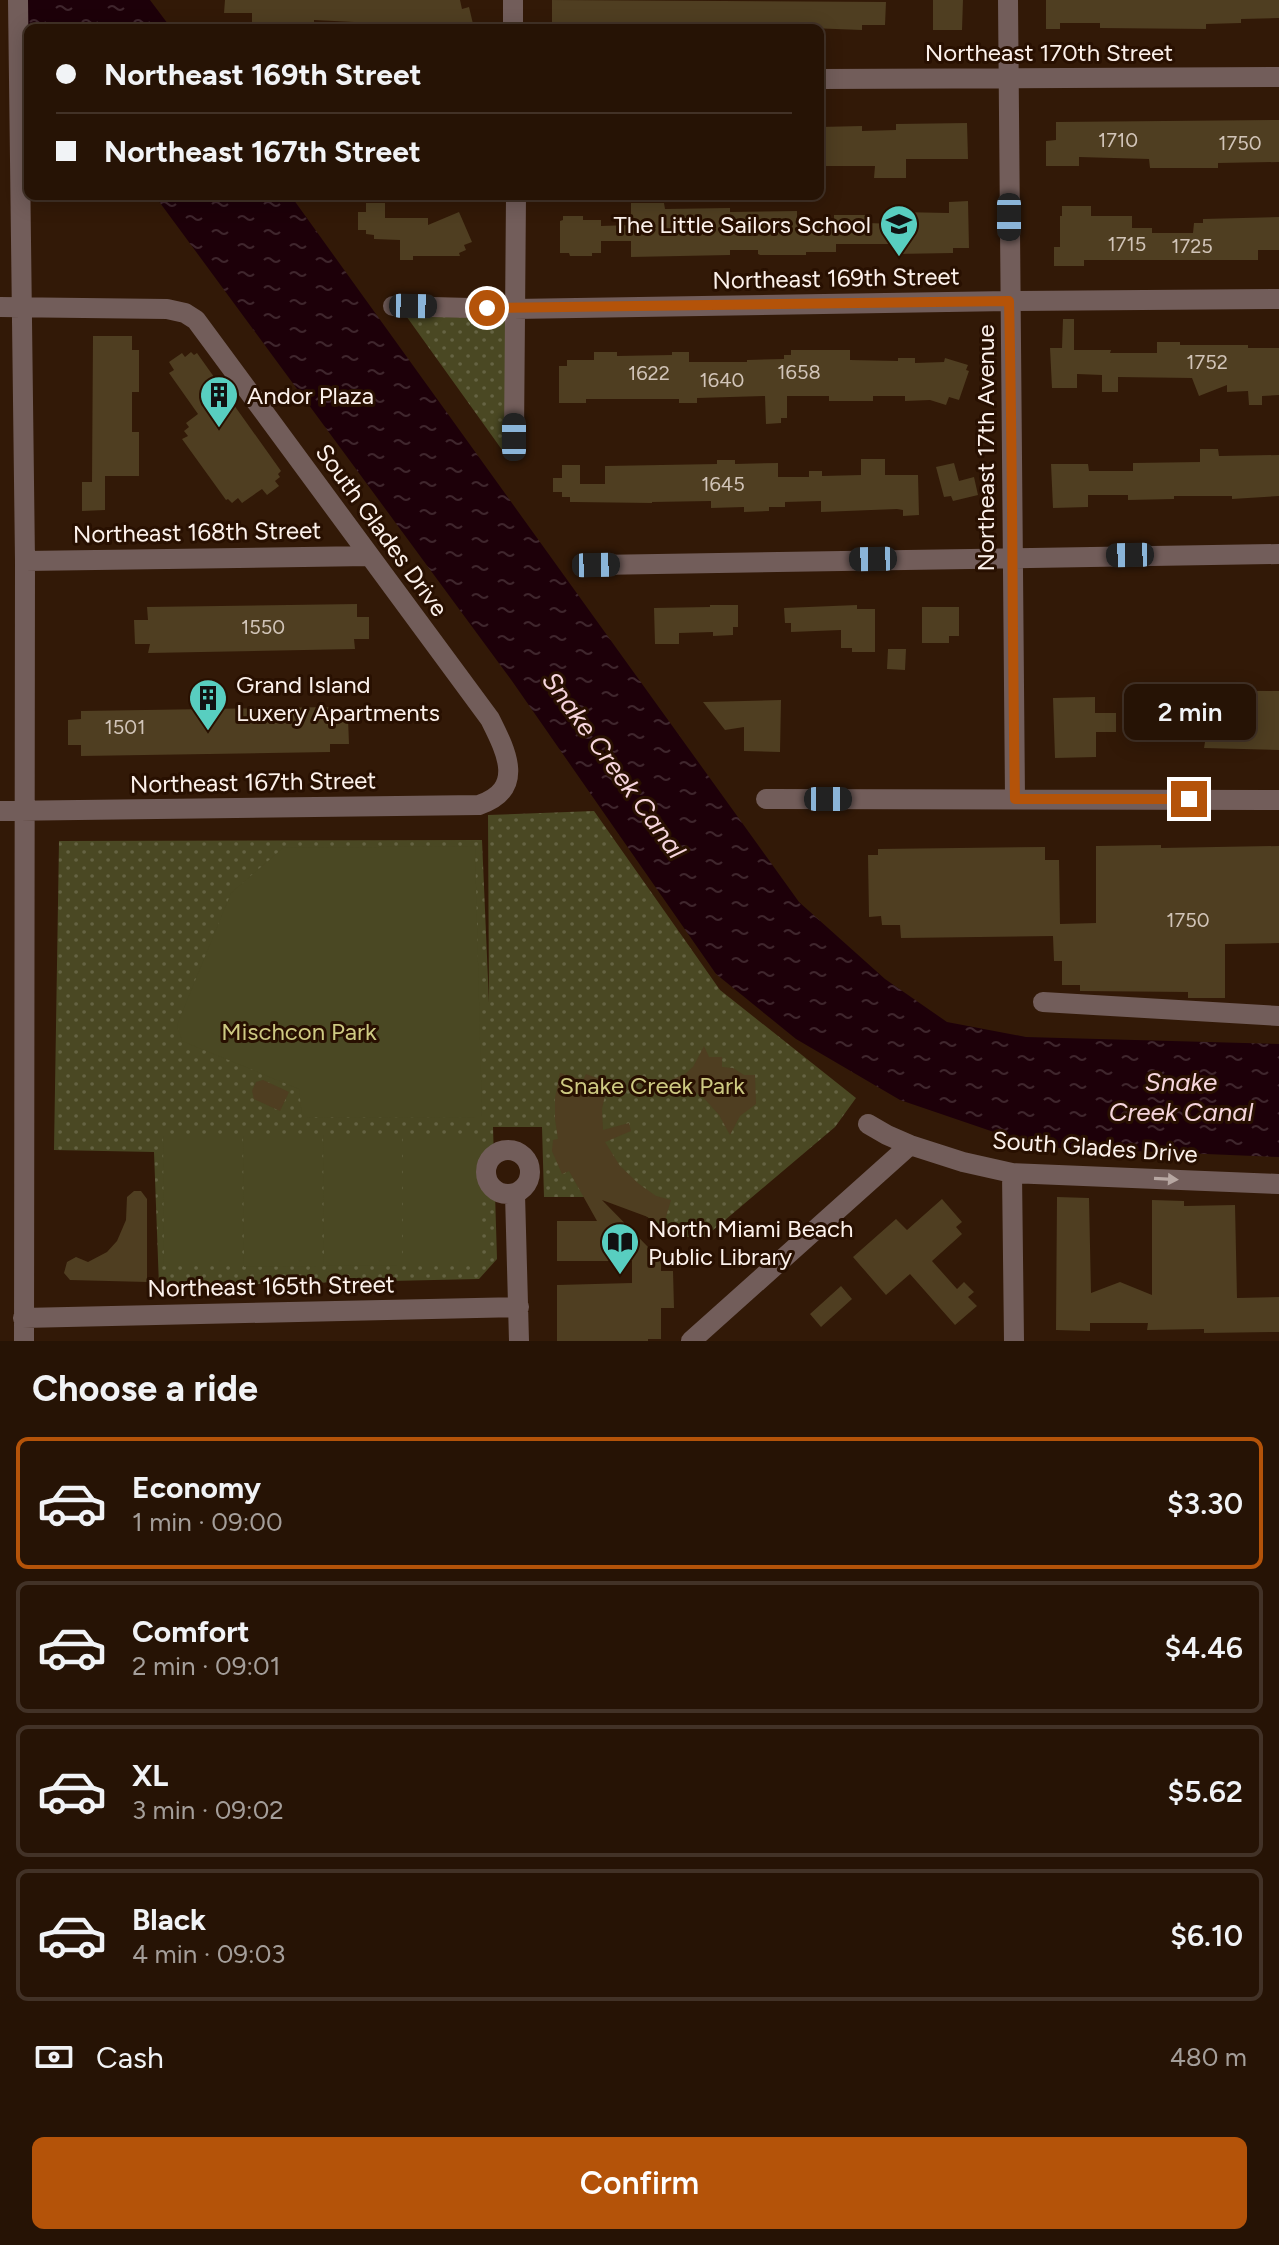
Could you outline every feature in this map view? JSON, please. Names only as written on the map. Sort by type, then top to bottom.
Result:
[{"type":"street","points":[[18,0],[9,48],[22,307],[25,561],[24,1341]]},
{"type":"street","points":[[513,0],[513,24]]},
{"type":"street","name":"Northeast 17th Avenue","points":[[1008,0],[1015,799]]},
{"type":"street","name":"Northeast 170th Street","points":[[824,79],[1279,77]]},
{"type":"street","points":[[514,437],[516,200]]},
{"type":"street","name":"Northeast 169th Street","points":[[393,306],[514,309],[1279,299]]},
{"type":"street","points":[[0,307],[22,307]]},
{"type":"street","name":"South Glades Drive","points":[[22,307],[167,309],[185,313],[196,320],[490,719],[507,760],[508,782],[503,792]]},
{"type":"street","points":[[596,565],[1279,554]]},
{"type":"street","name":"Northeast 168th Street","points":[[25,561],[369,556]]},
{"type":"street","name":"Northeast 167th Street","points":[[0,811],[479,805],[492,801],[503,792]]},
{"type":"street","points":[[766,799],[1279,800]]},
{"type":"street","points":[[1043,1002],[1279,1016]]},
{"type":"street","name":"South Glades Drive","points":[[868,1124],[910,1145],[1012,1173],[1279,1184]]},
{"type":"street","points":[[691,1341],[910,1145]]},
{"type":"street","points":[[1012,1173],[1014,1341]]},
{"type":"street","points":[[515,1194],[519,1341]]},
{"type":"street","name":"Northeast 165th Street","points":[[23,1318],[519,1307]]},
{"type":"green space","points":[[404,313],[507,315],[505,454]]},
{"type":"green space","name":"Mischcon Park","points":[[594,811],[720,990],[856,1098],[835,1127],[705,1237],[675,1237],[620,1197],[544,1197],[542,1127],[493,1127],[497,1259],[479,1279],[159,1286],[154,1152],[54,1150],[59,841],[482,840],[489,1003],[488,815]]},
{"type":"green space","points":[[475,846],[482,1118],[302,1117],[299,1089],[182,1041],[177,1025],[231,893],[283,848]]},
{"type":"green space","points":[[323,1134],[398,1134],[398,1265],[324,1266]]},
{"type":"green space","points":[[403,1134],[478,1134],[478,1266],[403,1266]]},
{"type":"green space","points":[[163,1135],[238,1135],[238,1266],[164,1266]]},
{"type":"green space","points":[[243,1135],[318,1135],[318,1266],[244,1267]]},
{"type":"water","points":[[10,0],[150,0],[168,24],[28,24]]},
{"type":"water","name":"Snake Creek Canal","points":[[158,200],[294,200],[799,902],[885,979],[947,1022],[1026,1037],[1279,1044],[1279,1157],[1038,1147],[900,1100],[796,1039],[716,974],[512,681]]},
{"type":"building","points":[[225,0],[460,0],[462,9],[469,7],[473,24],[314,20],[314,24],[252,24],[252,13],[224,13]]},
{"type":"building","points":[[552,0],[886,2],[885,25],[862,25],[862,30],[824,29],[824,24],[809,23],[552,24]]},
{"type":"building","points":[[933,0],[963,0],[962,30],[933,30]]},
{"type":"building","points":[[1046,0],[1279,0],[1279,18],[1206,24],[1206,29],[1100,28],[1100,23],[1060,23],[1060,29],[1046,29]]},
{"type":"building","points":[[1279,120],[1279,162],[1218,163],[1218,168],[1150,168],[1149,159],[1079,157],[1079,166],[1046,166],[1046,141],[1056,140],[1056,122]]},
{"type":"building","points":[[967,123],[968,159],[906,159],[906,178],[874,178],[875,166],[824,166],[824,127],[862,126],[862,131],[896,130],[896,124]]},
{"type":"building","points":[[968,201],[969,248],[953,248],[953,253],[895,254],[895,244],[836,244],[836,252],[806,252],[806,255],[760,255],[758,250],[730,250],[730,255],[631,257],[631,241],[601,241],[601,253],[592,253],[592,256],[560,253],[560,221],[563,216],[601,220],[601,226],[631,225],[631,203],[664,203],[665,209],[797,211],[797,218],[805,220],[834,220],[834,215],[867,215],[867,223],[898,224],[898,212],[949,213],[949,202]]},
{"type":"building","points":[[366,203],[385,203],[385,218],[428,218],[428,225],[459,212],[472,242],[464,245],[466,250],[459,253],[460,256],[413,256],[413,260],[400,260],[400,240],[374,239],[374,235],[366,234],[366,230],[358,230],[358,212],[366,212]]},
{"type":"building","points":[[1062,206],[1091,206],[1091,216],[1132,216],[1132,228],[1152,228],[1152,233],[1193,233],[1194,223],[1203,223],[1203,219],[1279,217],[1279,250],[1258,250],[1258,260],[1084,260],[1084,266],[1054,266],[1054,247],[1060,247]]},
{"type":"building","points":[[1063,319],[1074,319],[1074,350],[1157,353],[1157,342],[1279,348],[1279,395],[1262,396],[1262,405],[1249,405],[1248,391],[1227,392],[1227,385],[1199,396],[1192,378],[1118,377],[1118,392],[1102,392],[1102,375],[1077,374],[1077,388],[1052,388],[1050,348],[1062,348]]},
{"type":"building","points":[[93,336],[132,336],[132,350],[139,350],[139,392],[132,392],[132,432],[139,432],[139,476],[105,476],[105,510],[82,511],[82,482],[92,482]]},
{"type":"building","points":[[791,350],[850,350],[850,360],[898,361],[898,358],[915,358],[915,363],[944,362],[945,358],[968,365],[966,370],[969,371],[959,400],[949,397],[946,405],[930,400],[905,401],[905,396],[873,396],[873,401],[829,401],[829,396],[787,396],[787,418],[781,418],[781,423],[766,424],[765,396],[697,398],[697,403],[679,403],[679,399],[586,399],[586,403],[559,403],[559,366],[567,366],[567,360],[594,360],[594,352],[617,352],[617,356],[689,352],[689,362],[747,362],[784,359],[784,355],[791,355]]},
{"type":"building","name":"Andor Plaza","points":[[191,352],[194,355],[197,353],[281,471],[275,481],[279,486],[267,495],[262,489],[242,503],[238,498],[232,503],[226,500],[182,439],[188,436],[184,431],[189,427],[186,423],[198,414],[169,373],[174,370],[169,362],[182,353],[185,357]]},
{"type":"building","points":[[1200,449],[1218,449],[1219,456],[1279,455],[1279,496],[1232,499],[1232,496],[1174,496],[1174,499],[1128,500],[1128,495],[1088,495],[1088,507],[1053,508],[1051,464],[1088,464],[1089,471],[1133,471],[1133,463],[1200,462]]},
{"type":"building","points":[[861,459],[885,459],[885,475],[918,475],[919,515],[903,516],[903,510],[897,509],[821,512],[821,501],[785,502],[785,507],[769,507],[769,511],[744,512],[744,507],[711,508],[711,501],[570,502],[570,497],[562,497],[562,492],[553,492],[553,478],[562,478],[562,465],[580,465],[580,484],[605,484],[605,466],[717,464],[717,460],[735,460],[735,464],[778,463],[778,477],[809,477],[809,471],[822,471],[822,476],[861,475]]},
{"type":"building","points":[[954,463],[959,481],[974,477],[978,495],[953,501],[951,496],[944,497],[936,467]]},
{"type":"building","points":[[357,604],[357,617],[369,617],[369,639],[354,639],[355,649],[148,653],[150,644],[135,644],[134,620],[148,620],[147,607]]},
{"type":"building","points":[[738,605],[738,627],[733,627],[733,635],[679,633],[679,644],[655,644],[654,608]]},
{"type":"building","points":[[857,605],[857,609],[875,609],[875,652],[852,652],[852,648],[841,648],[841,630],[791,632],[791,623],[785,623],[784,608]]},
{"type":"building","points":[[922,607],[959,607],[959,636],[949,636],[949,643],[922,643]]},
{"type":"building","points":[[888,649],[906,649],[905,670],[887,669]]},
{"type":"building","points":[[1152,690],[1279,691],[1279,750],[1204,748],[1205,742],[1151,741],[1151,721],[1146,721],[1146,700],[1152,700]]},
{"type":"building","points":[[1095,697],[1095,713],[1116,713],[1116,732],[1096,732],[1096,757],[1055,758],[1053,698]]},
{"type":"building","points":[[781,700],[780,752],[744,751],[744,727],[725,730],[703,702]]},
{"type":"building","name":"Grand Island Luxery Apartments","points":[[331,707],[331,718],[348,718],[349,744],[330,744],[330,752],[81,756],[81,745],[68,745],[68,720],[81,719],[81,711]]},
{"type":"building","points":[[1161,845],[1161,848],[1279,846],[1279,943],[1225,944],[1225,998],[1188,998],[1188,992],[1080,991],[1080,985],[1062,985],[1062,961],[1054,961],[1053,936],[901,938],[900,925],[882,925],[881,916],[869,917],[868,855],[878,855],[878,849],[1045,847],[1045,860],[1059,860],[1060,924],[1096,923],[1096,846]]},
{"type":"building","points":[[704,1046],[709,1057],[722,1057],[722,1067],[733,1068],[744,1075],[755,1075],[756,1104],[740,1116],[730,1135],[719,1115],[702,1096],[671,1080],[693,1067]]},
{"type":"building","points":[[560,1073],[583,1080],[586,1074],[608,1082],[602,1109],[603,1130],[629,1123],[631,1131],[605,1142],[620,1166],[639,1184],[656,1196],[671,1200],[664,1223],[602,1200],[649,1248],[661,1248],[661,1271],[673,1271],[674,1308],[661,1308],[661,1339],[557,1341],[557,1285],[632,1283],[632,1261],[557,1261],[557,1221],[597,1221],[569,1171],[562,1174],[552,1151],[553,1140],[558,1139],[555,1098]]},
{"type":"building","points":[[263,1080],[289,1092],[280,1111],[254,1099],[252,1091],[256,1082]]},
{"type":"building","points":[[134,1191],[141,1191],[147,1199],[147,1282],[70,1280],[64,1273],[67,1262],[76,1257],[88,1262],[107,1252],[117,1241],[126,1220],[127,1197]]},
{"type":"building","points":[[1057,1197],[1089,1198],[1091,1293],[1120,1282],[1152,1295],[1152,1200],[1184,1201],[1184,1206],[1235,1205],[1237,1298],[1279,1297],[1279,1332],[1147,1330],[1148,1323],[1090,1323],[1090,1331],[1056,1330]]},
{"type":"building","points":[[942,1199],[962,1222],[956,1227],[962,1234],[932,1261],[957,1289],[964,1282],[974,1292],[968,1297],[977,1306],[955,1325],[910,1274],[886,1295],[853,1257],[896,1219],[907,1230]]},
{"type":"building","points":[[841,1286],[852,1299],[821,1327],[810,1314]]},
{"type":"place","name":"The Little Sailors School","points":[[899,258]]},
{"type":"place","name":"Andor Plaza","points":[[219,429]]},
{"type":"place","name":"Grand Island Luxery Apartments","points":[[208,732]]},
{"type":"place","name":"North Miami Beach Public Library","points":[[620,1276]]},
{"type":"route","points":[[487,308],[1009,301],[1015,799],[1189,799]]},
{"type":"park label","name":"Snake Creek Park","points":[[652,1085]]}]
